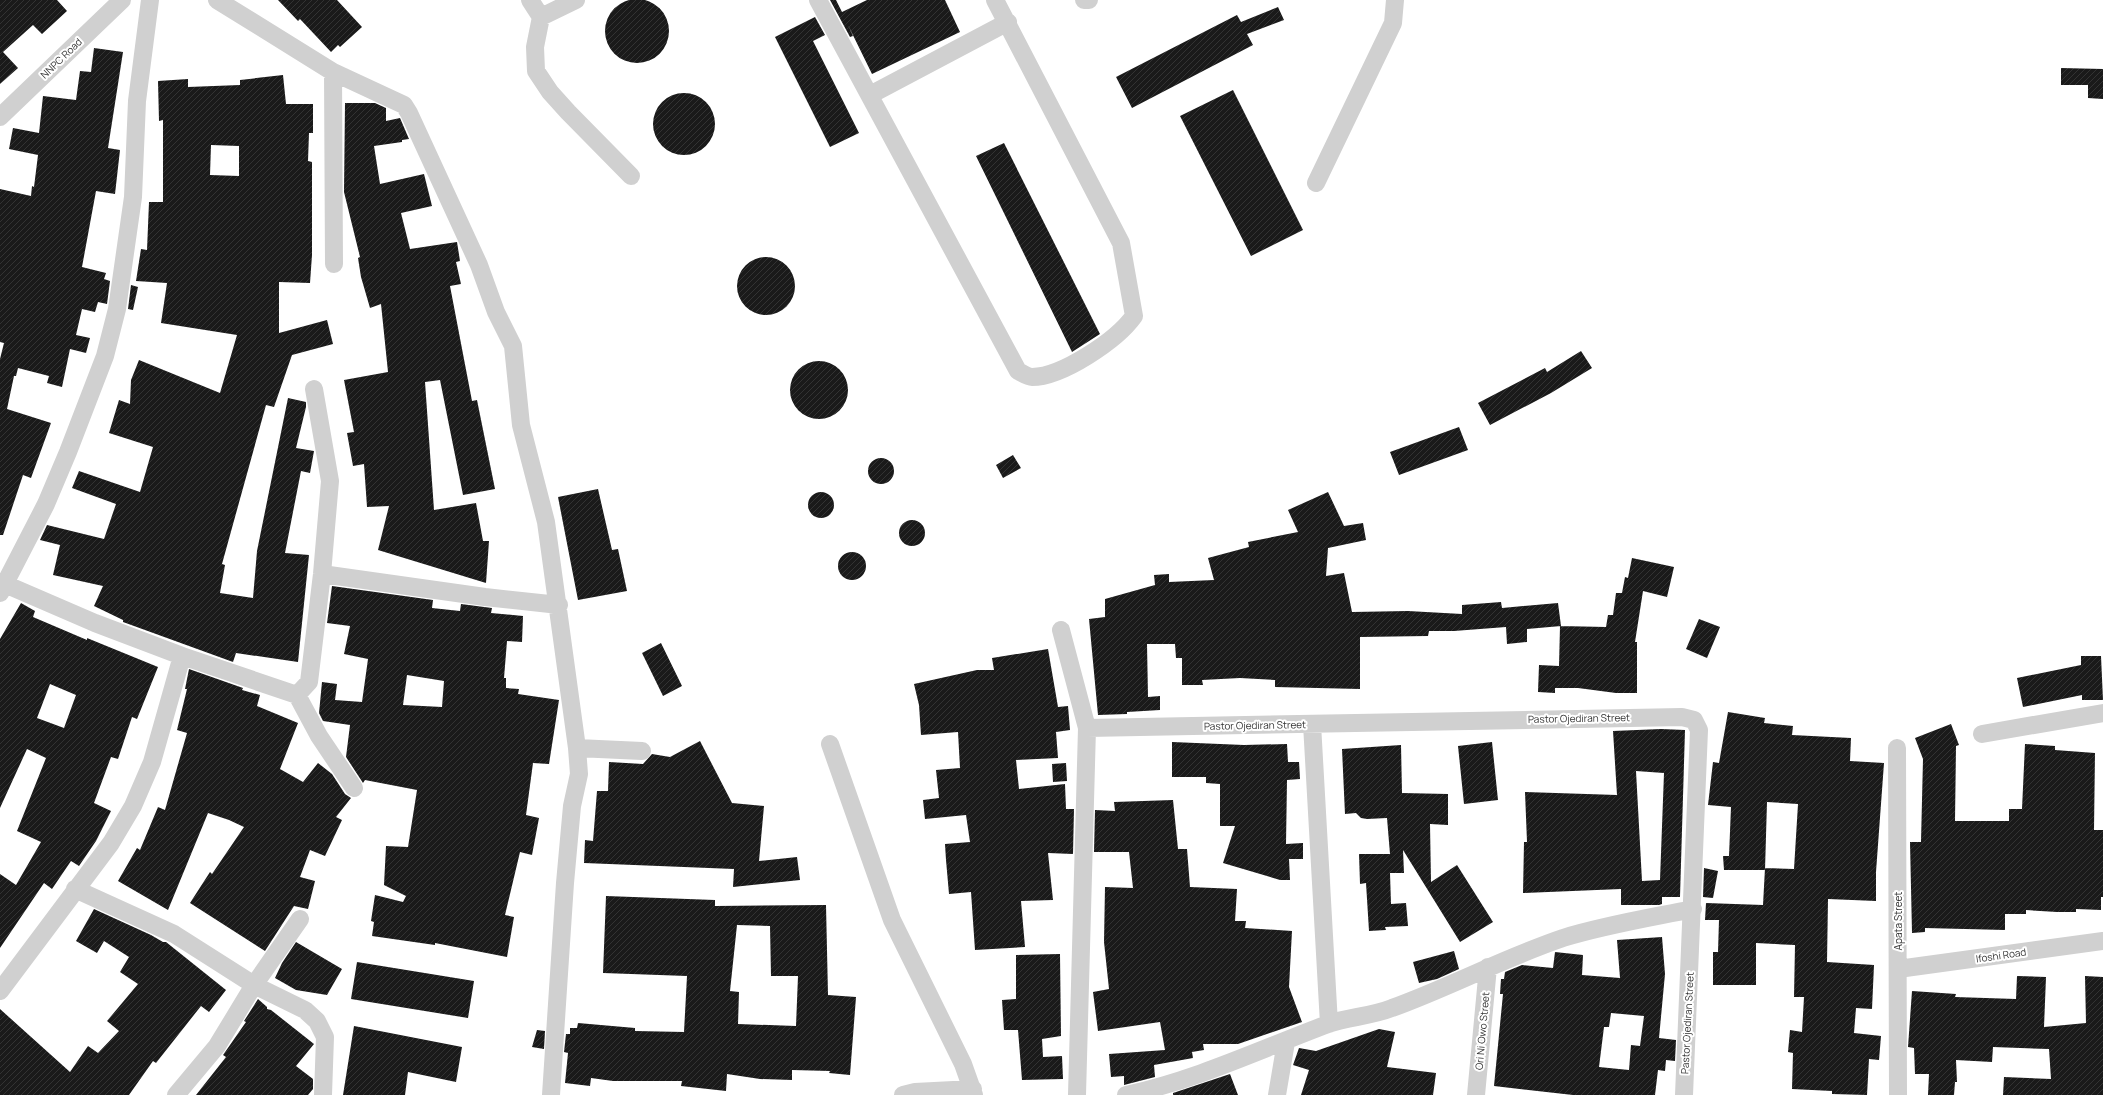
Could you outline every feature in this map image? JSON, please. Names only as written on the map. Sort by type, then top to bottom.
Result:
[{"type":"street","name":"NNPC Road","points":[[0,117],[122,0]]},
{"type":"street","points":[[150,0],[137,101],[133,197],[117,310],[105,356],[68,452],[46,504],[2,586],[182,656],[297,695],[319,736],[354,788]]},
{"type":"street","points":[[217,0],[332,72],[404,105],[419,133],[479,265],[496,312],[513,346],[521,425],[546,522],[559,605],[578,748],[578,774],[572,806],[565,883],[551,1095]]},
{"type":"street","points":[[530,0],[541,17],[535,47],[536,71],[550,92],[568,112],[631,176]]},
{"type":"street","points":[[541,17],[576,0]]},
{"type":"street","points":[[818,0],[1018,371],[1031,377],[1045,374],[1093,354],[1126,327],[1134,316],[1121,243],[996,0]]},
{"type":"street","points":[[1084,0],[1089,0]]},
{"type":"street","points":[[1316,183],[1392,23],[1395,0]]},
{"type":"street","points":[[870,95],[1008,22]]},
{"type":"street","points":[[332,72],[334,264]]},
{"type":"street","points":[[297,695],[309,682],[322,574],[330,481],[314,390]]},
{"type":"street","points":[[322,574],[485,597],[559,605]]},
{"type":"street","points":[[1061,630],[1087,728],[1077,1095]]},
{"type":"street","points":[[0,991],[111,843],[133,806],[152,762],[182,656]]},
{"type":"street","points":[[1982,734],[2103,713]]},
{"type":"street","name":"Pastor Ojediran Street","points":[[1087,728],[1682,716],[1694,720],[1699,730],[1684,1095]]},
{"type":"street","points":[[1312,724],[1329,1024]]},
{"type":"street","points":[[830,744],[892,920],[963,1064],[974,1092],[915,1092],[903,1095]]},
{"type":"street","points":[[578,748],[642,751]]},
{"type":"street","name":"Apata Street","points":[[1897,748],[1898,1095]]},
{"type":"street","points":[[75,889],[174,934],[254,985],[304,1010],[317,1021],[325,1037],[323,1095]]},
{"type":"street","points":[[1126,1095],[1155,1089],[1286,1042],[1329,1024],[1391,1008],[1488,967],[1583,932],[1692,909]]},
{"type":"street","points":[[176,1095],[217,1046],[254,985],[300,919]]},
{"type":"street","name":"Ifoshi Road","points":[[1898,969],[2103,941]]},
{"type":"street","name":"Ori Ni Owo Street","points":[[1476,1095],[1488,967]]},
{"type":"street","points":[[1277,1095],[1286,1042]]},
{"type":"building","points":[[637,-1],[655,5],[663,13],[669,31],[663,49],[655,57],[637,63],[619,57],[611,49],[605,31],[611,13],[619,5]]},
{"type":"building","points":[[0,0],[57,0],[67,11],[42,34],[33,25],[3,52],[18,68],[0,84]]},
{"type":"building","points":[[278,0],[337,0],[362,27],[340,47],[338,45],[331,52],[300,19],[298,21]]},
{"type":"building","points":[[830,0],[836,0],[842,12],[867,0],[945,0],[960,32],[872,74],[848,25],[853,36],[850,37]]},
{"type":"building","points":[[1278,7],[1284,20],[1247,34],[1253,45],[1132,108],[1116,77],[1237,15],[1241,22]]},
{"type":"building","points":[[815,17],[825,35],[813,41],[859,133],[830,147],[775,37]]},
{"type":"building","points":[[94,48],[123,52],[108,148],[120,150],[115,194],[96,191],[82,267],[106,273],[104,279],[110,281],[107,304],[98,302],[95,312],[82,309],[76,335],[90,338],[86,353],[70,349],[62,387],[47,383],[49,376],[18,368],[16,376],[14,376],[7,409],[51,423],[31,478],[23,475],[3,535],[0,535],[0,359],[4,343],[0,342],[0,189],[31,196],[32,186],[34,187],[38,155],[9,149],[13,128],[39,133],[43,96],[76,100],[80,71],[91,72]]},
{"type":"building","points":[[2061,68],[2103,69],[2103,99],[2088,98],[2088,85],[2061,85]]},
{"type":"building","points":[[283,75],[286,104],[313,104],[313,133],[309,133],[308,161],[312,162],[312,255],[310,283],[279,282],[279,333],[327,320],[333,344],[292,355],[274,407],[266,405],[222,564],[225,565],[220,593],[253,598],[257,551],[288,398],[306,402],[296,448],[314,451],[310,473],[301,471],[285,553],[309,555],[298,662],[236,653],[233,662],[123,622],[123,620],[94,606],[103,586],[53,575],[60,545],[40,540],[47,525],[104,539],[116,504],[72,488],[79,471],[140,492],[153,447],[109,433],[119,400],[130,404],[131,380],[139,360],[220,393],[237,335],[161,323],[167,283],[136,281],[141,249],[147,250],[149,202],[163,202],[163,120],[159,121],[158,81],[188,79],[188,87],[240,85],[240,80]],"holes":[[[211,145],[239,146],[239,176],[210,175]]]},
{"type":"building","points":[[1233,90],[1303,230],[1251,256],[1180,116]]},
{"type":"building","points":[[684,93],[696,96],[706,102],[712,112],[715,124],[712,136],[706,146],[696,152],[684,155],[672,152],[662,146],[656,136],[653,124],[656,112],[662,102],[672,96]]},
{"type":"building","points":[[345,103],[375,103],[386,108],[386,121],[400,118],[409,139],[402,140],[402,142],[374,146],[380,184],[424,174],[432,206],[401,213],[410,249],[457,242],[460,261],[456,262],[461,284],[450,286],[472,401],[477,400],[495,489],[463,495],[440,380],[425,382],[434,510],[476,503],[483,541],[489,541],[486,583],[378,550],[389,506],[367,507],[364,464],[353,466],[347,433],[354,432],[344,380],[388,372],[381,304],[370,308],[361,277],[358,258],[360,257],[344,192]]},
{"type":"building","points":[[1004,143],[1100,334],[1072,352],[976,156]]},
{"type":"building","points":[[766,257],[777,259],[790,270],[793,275],[795,286],[793,297],[782,310],[777,313],[766,315],[755,313],[742,302],[739,297],[737,286],[739,275],[750,262],[755,259]]},
{"type":"building","points":[[131,285],[138,287],[133,310],[128,309]]},
{"type":"building","points":[[1581,351],[1592,368],[1551,393],[1490,425],[1478,403],[1545,368],[1547,372]]},
{"type":"building","points":[[819,361],[830,363],[843,374],[846,379],[848,390],[846,401],[835,414],[830,417],[819,419],[808,417],[795,406],[792,401],[790,390],[792,379],[803,366],[808,363]]},
{"type":"building","points":[[1459,427],[1468,450],[1399,475],[1390,452]]},
{"type":"building","points":[[1013,455],[1021,468],[1003,478],[996,465]]},
{"type":"building","points":[[881,458],[890,462],[894,471],[890,480],[881,484],[872,480],[868,471],[872,462]]},
{"type":"building","points":[[598,489],[612,550],[618,549],[627,591],[578,600],[558,497]]},
{"type":"building","points":[[821,492],[830,496],[834,505],[830,514],[821,518],[812,514],[808,505],[812,496]]},
{"type":"building","points":[[1328,492],[1344,526],[1363,523],[1366,540],[1328,548],[1326,576],[1344,573],[1352,612],[1408,611],[1462,614],[1462,605],[1501,602],[1502,608],[1558,603],[1561,626],[1527,629],[1527,642],[1507,644],[1506,627],[1454,631],[1429,631],[1428,636],[1360,637],[1360,689],[1275,687],[1275,680],[1240,678],[1202,680],[1203,685],[1182,685],[1182,658],[1176,658],[1175,644],[1147,644],[1148,697],[1160,696],[1160,710],[1127,712],[1127,714],[1098,715],[1089,619],[1105,617],[1105,599],[1155,585],[1154,575],[1169,574],[1169,582],[1214,580],[1208,558],[1249,547],[1248,542],[1298,532],[1288,510]]},
{"type":"building","points":[[912,520],[921,524],[925,533],[921,542],[912,546],[903,542],[899,533],[903,524]]},
{"type":"building","points":[[852,552],[862,556],[866,566],[862,576],[852,580],[842,576],[838,566],[842,556]]},
{"type":"building","points":[[1632,558],[1674,567],[1667,597],[1643,591],[1635,642],[1637,642],[1637,693],[1616,693],[1578,688],[1555,688],[1555,693],[1538,692],[1539,665],[1559,666],[1560,626],[1606,627],[1608,615],[1613,615],[1616,593],[1622,593],[1625,577],[1628,578]]},
{"type":"building","points":[[332,586],[433,600],[432,608],[460,611],[461,604],[492,608],[491,613],[523,616],[522,642],[507,641],[504,678],[506,678],[506,688],[519,689],[518,694],[559,700],[549,764],[533,763],[526,815],[539,818],[532,855],[520,852],[505,915],[514,917],[507,957],[435,943],[435,945],[372,936],[374,922],[371,921],[375,895],[403,902],[406,896],[384,885],[386,846],[408,847],[417,790],[365,780],[363,783],[346,757],[350,725],[323,721],[319,713],[322,682],[337,684],[335,700],[362,702],[368,659],[344,654],[350,626],[327,623]],"holes":[[[407,675],[444,681],[442,707],[403,705]]]},
{"type":"building","points":[[21,603],[35,611],[33,617],[87,640],[87,638],[158,667],[137,719],[132,717],[118,759],[111,757],[94,803],[111,811],[96,841],[79,866],[71,861],[52,889],[44,883],[0,948],[0,874],[16,885],[41,842],[17,831],[46,758],[27,749],[0,808],[0,639]],"holes":[[[50,684],[76,695],[64,728],[37,718]]]},
{"type":"building","points":[[1699,619],[1720,627],[1707,658],[1686,649]]},
{"type":"building","points":[[661,643],[682,686],[663,696],[642,653]]},
{"type":"building","points":[[1048,649],[1058,707],[1068,706],[1070,730],[1056,732],[1058,758],[1016,760],[1019,789],[1065,784],[1066,809],[1074,809],[1073,854],[1048,853],[1053,900],[1021,901],[1025,947],[975,950],[971,892],[949,894],[946,860],[945,844],[970,842],[966,815],[925,819],[923,800],[939,798],[936,770],[960,768],[958,732],[921,735],[919,705],[914,684],[977,670],[994,670],[992,658]]},
{"type":"building","points":[[2081,656],[2101,656],[2103,700],[2082,700],[2082,695],[2023,707],[2017,678],[2081,665]]},
{"type":"building","points":[[189,669],[243,688],[242,690],[260,695],[257,706],[298,723],[280,769],[303,782],[318,763],[332,774],[345,794],[351,798],[336,817],[342,820],[325,856],[310,850],[300,877],[315,881],[308,909],[294,906],[265,951],[190,903],[210,872],[212,874],[244,827],[208,813],[168,910],[118,881],[137,848],[140,850],[158,807],[165,810],[187,733],[177,730],[187,689],[185,689]]},
{"type":"building","points":[[1728,712],[1765,718],[1764,723],[1793,726],[1792,735],[1851,738],[1850,761],[1884,763],[1876,872],[1876,901],[1828,899],[1827,962],[1874,965],[1872,1009],[1856,1008],[1854,1033],[1881,1036],[1879,1060],[1869,1059],[1867,1095],[1832,1094],[1832,1091],[1792,1089],[1793,1053],[1788,1052],[1790,1030],[1802,1032],[1804,997],[1794,997],[1795,945],[1756,943],[1756,985],[1713,985],[1713,952],[1718,952],[1719,920],[1705,920],[1706,903],[1763,905],[1765,870],[1724,870],[1723,856],[1729,856],[1731,807],[1708,805],[1713,762],[1719,763]],"holes":[[[1767,802],[1798,804],[1794,869],[1765,868]]]},
{"type":"building","points":[[1951,724],[1959,745],[1956,746],[1955,821],[2009,821],[2009,809],[2022,809],[2025,744],[2055,746],[2055,750],[2095,753],[2094,830],[2103,830],[2103,897],[2101,897],[2101,910],[2076,909],[2076,912],[2057,912],[2026,910],[2026,914],[2005,914],[2005,930],[1925,928],[1925,932],[1912,933],[1910,842],[1921,842],[1923,759],[1915,738]]},
{"type":"building","points":[[1661,729],[1685,730],[1680,897],[1662,897],[1662,904],[1659,905],[1621,905],[1621,889],[1523,893],[1524,842],[1527,842],[1525,792],[1617,795],[1613,731]],"holes":[[[1636,771],[1664,773],[1660,880],[1642,881]]]},
{"type":"building","points":[[700,741],[732,803],[764,806],[759,861],[797,857],[800,880],[733,887],[734,869],[584,863],[585,840],[593,841],[597,791],[608,791],[609,762],[643,764],[652,754],[670,757]]},
{"type":"building","points":[[1172,742],[1244,745],[1287,744],[1288,762],[1299,762],[1300,779],[1287,780],[1286,844],[1303,843],[1303,859],[1289,859],[1290,880],[1280,880],[1223,863],[1235,826],[1220,826],[1220,784],[1206,783],[1206,777],[1172,777]]},
{"type":"building","points":[[1492,742],[1498,800],[1464,804],[1458,746]]},
{"type":"building","points":[[1401,745],[1402,793],[1448,794],[1448,825],[1430,824],[1431,882],[1457,865],[1493,922],[1460,942],[1403,850],[1404,873],[1390,873],[1391,904],[1406,903],[1408,926],[1385,927],[1386,930],[1369,931],[1366,883],[1360,884],[1359,854],[1390,854],[1387,818],[1367,819],[1361,818],[1356,813],[1345,814],[1342,749]]},
{"type":"building","points":[[1066,763],[1067,781],[1053,782],[1052,764]]},
{"type":"building","points":[[1173,800],[1178,849],[1187,849],[1190,887],[1237,889],[1235,921],[1246,921],[1245,928],[1292,931],[1289,987],[1302,1022],[1238,1044],[1203,1044],[1204,1050],[1192,1052],[1193,1058],[1154,1065],[1155,1077],[1124,1085],[1124,1076],[1111,1077],[1109,1054],[1165,1050],[1160,1022],[1098,1031],[1093,992],[1109,989],[1104,942],[1105,887],[1133,888],[1129,852],[1094,852],[1095,810],[1115,811],[1114,802]]},
{"type":"building","points":[[1704,868],[1718,871],[1713,898],[1703,897]]},
{"type":"building","points":[[606,896],[715,900],[715,906],[826,905],[828,995],[856,997],[850,1075],[829,1073],[830,1071],[792,1070],[792,1080],[760,1079],[727,1074],[726,1091],[681,1086],[682,1081],[613,1081],[591,1078],[590,1086],[565,1083],[568,1053],[564,1052],[566,1034],[570,1034],[570,1028],[577,1028],[578,1023],[635,1028],[635,1031],[684,1032],[687,976],[603,973]],"holes":[[[737,925],[770,926],[771,976],[798,976],[796,1026],[738,1024],[739,992],[730,991]]]},
{"type":"building","points":[[94,909],[163,942],[166,942],[226,990],[209,1012],[201,1006],[156,1063],[153,1061],[129,1095],[0,1095],[0,1009],[70,1072],[88,1046],[98,1053],[119,1031],[107,1021],[138,984],[120,972],[129,957],[104,941],[97,953],[76,941]]},
{"type":"building","points":[[1662,937],[1665,974],[1659,1038],[1676,1040],[1675,1061],[1666,1060],[1665,1071],[1658,1070],[1655,1095],[1573,1095],[1494,1086],[1503,994],[1500,994],[1501,979],[1504,979],[1505,972],[1522,965],[1553,968],[1555,952],[1583,955],[1582,975],[1620,978],[1617,940]],"holes":[[[1611,1013],[1644,1016],[1640,1046],[1631,1045],[1629,1070],[1599,1067],[1604,1027],[1609,1027]]]},
{"type":"building","points":[[296,942],[342,969],[327,995],[296,990],[275,978],[282,963]]},
{"type":"building","points":[[1454,951],[1459,969],[1437,979],[1419,983],[1413,962]]},
{"type":"building","points":[[1060,954],[1061,1036],[1042,1039],[1043,1057],[1062,1056],[1063,1079],[1022,1080],[1018,1030],[1004,1030],[1002,1000],[1016,999],[1016,955]]},
{"type":"building","points":[[357,962],[474,981],[468,1018],[351,999]]},
{"type":"building","points":[[2017,976],[2046,977],[2044,1027],[2086,1023],[2085,976],[2103,977],[2103,1095],[2003,1095],[2004,1077],[2051,1079],[2049,1049],[1993,1047],[1992,1062],[1956,1060],[1957,1082],[1955,1082],[1954,1095],[1928,1095],[1929,1074],[1915,1074],[1914,1048],[1908,1047],[1912,991],[1956,994],[1955,997],[2016,999]]},
{"type":"building","points":[[258,999],[267,1007],[267,1009],[271,1010],[314,1044],[296,1066],[313,1079],[313,1089],[308,1095],[196,1095],[226,1057],[223,1055],[246,1022],[244,1021]]},
{"type":"building","points":[[354,1026],[462,1047],[456,1082],[408,1072],[405,1095],[343,1095]]},
{"type":"building","points":[[1379,1029],[1395,1032],[1387,1067],[1436,1073],[1433,1095],[1301,1095],[1309,1070],[1293,1065],[1299,1048],[1316,1051]]},
{"type":"building","points":[[537,1030],[545,1031],[544,1049],[532,1047]]},
{"type":"building","points":[[1230,1074],[1238,1095],[1173,1095],[1173,1093]]}]
